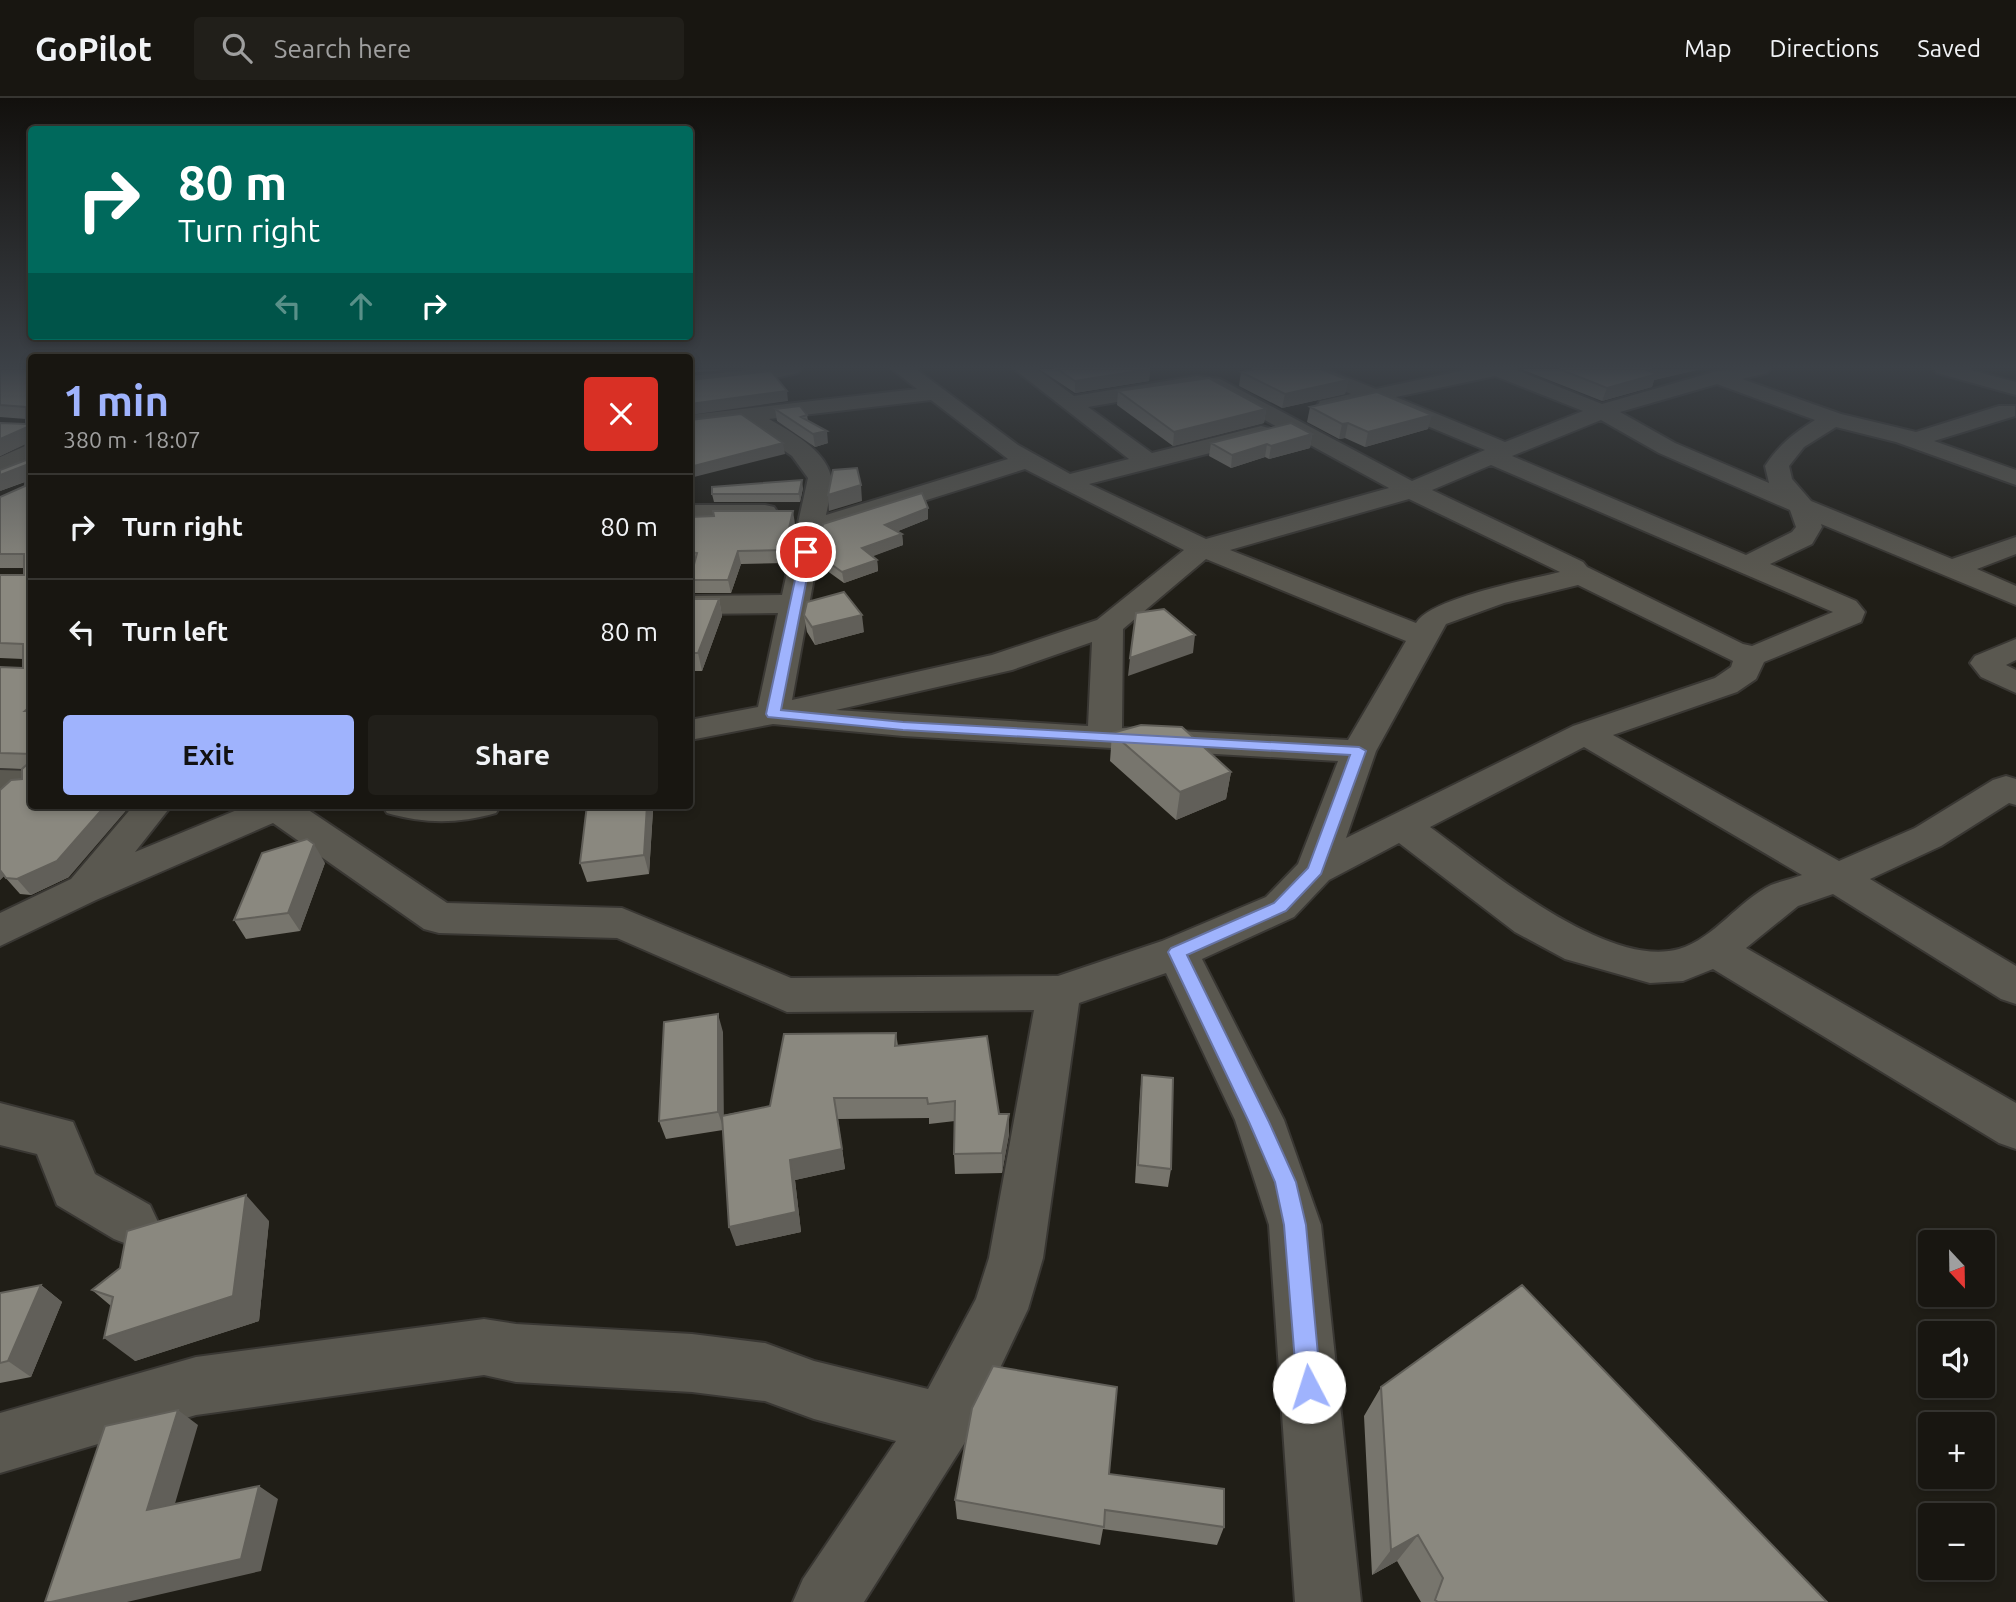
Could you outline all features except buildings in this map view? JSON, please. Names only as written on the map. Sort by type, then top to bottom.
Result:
[{"type":"street","points":[[773,714],[820,478],[817,467],[780,439]]},
{"type":"street","points":[[993,439],[1027,461],[1202,549],[1424,637]]},
{"type":"street","points":[[1118,439],[1148,462]]},
{"type":"street","points":[[1068,482],[1226,439]]},
{"type":"street","points":[[1316,439],[1411,490],[1573,568],[1577,573],[1732,651],[1750,656],[1850,616],[1846,607],[1468,439]]},
{"type":"street","points":[[693,729],[1002,663],[1108,626],[1202,549],[1411,490],[1534,439]]},
{"type":"street","points":[[1652,439],[2016,596]]},
{"type":"street","points":[[1747,565],[1802,538],[1809,527],[1801,505],[1780,481],[1777,466],[1801,439]]},
{"type":"street","points":[[1905,439],[2016,478]]},
{"type":"street","points":[[0,466],[28,452]]},
{"type":"street","points":[[693,513],[813,520],[1027,461]]},
{"type":"street","points":[[1952,569],[2016,545]]},
{"type":"street","points":[[1315,870],[1359,751],[1434,618],[1494,597],[1571,578],[1577,573]]},
{"type":"street","points":[[693,605],[794,604]]},
{"type":"street","points":[[1105,736],[1108,626]]},
{"type":"street","points":[[2016,648],[1986,663],[2016,684]]},
{"type":"street","points":[[282,809],[439,918],[622,923],[787,995],[1059,993],[1177,952],[1280,907],[1315,870],[1585,733],[1726,685],[1745,672],[1750,656]]},
{"type":"street","points":[[693,707],[737,720]]},
{"type":"street","points":[[773,714],[903,726],[1359,751]]},
{"type":"street","points":[[1585,733],[1837,877],[2016,987]]},
{"type":"street","points":[[0,781],[28,782]]},
{"type":"street","points":[[1402,827],[1530,921],[1580,948],[1650,967],[1683,965],[1715,950],[1784,896],[1837,877],[1928,837],[2013,786]]},
{"type":"street","points":[[82,890],[151,809]]},
{"type":"street","points":[[11,920],[274,809]]},
{"type":"street","points":[[440,809],[468,809]]},
{"type":"street","points":[[1715,950],[2016,1128]]},
{"type":"street","points":[[1177,952],[1285,1182],[1295,1225],[1328,1602]]},
{"type":"street","points":[[826,1602],[943,1423],[1000,1309],[1016,1258],[1059,993]]},
{"type":"street","points":[[0,1124],[55,1137],[75,1189],[132,1222]]},
{"type":"street","points":[[0,1443],[196,1386],[484,1347],[516,1353],[692,1363],[765,1372],[814,1390],[943,1423]]},
{"type":"route","points":[[806,552],[773,714],[903,726],[1359,751],[1315,870],[1280,907],[1177,952],[1285,1182],[1295,1225],[1309,1387]]}]
